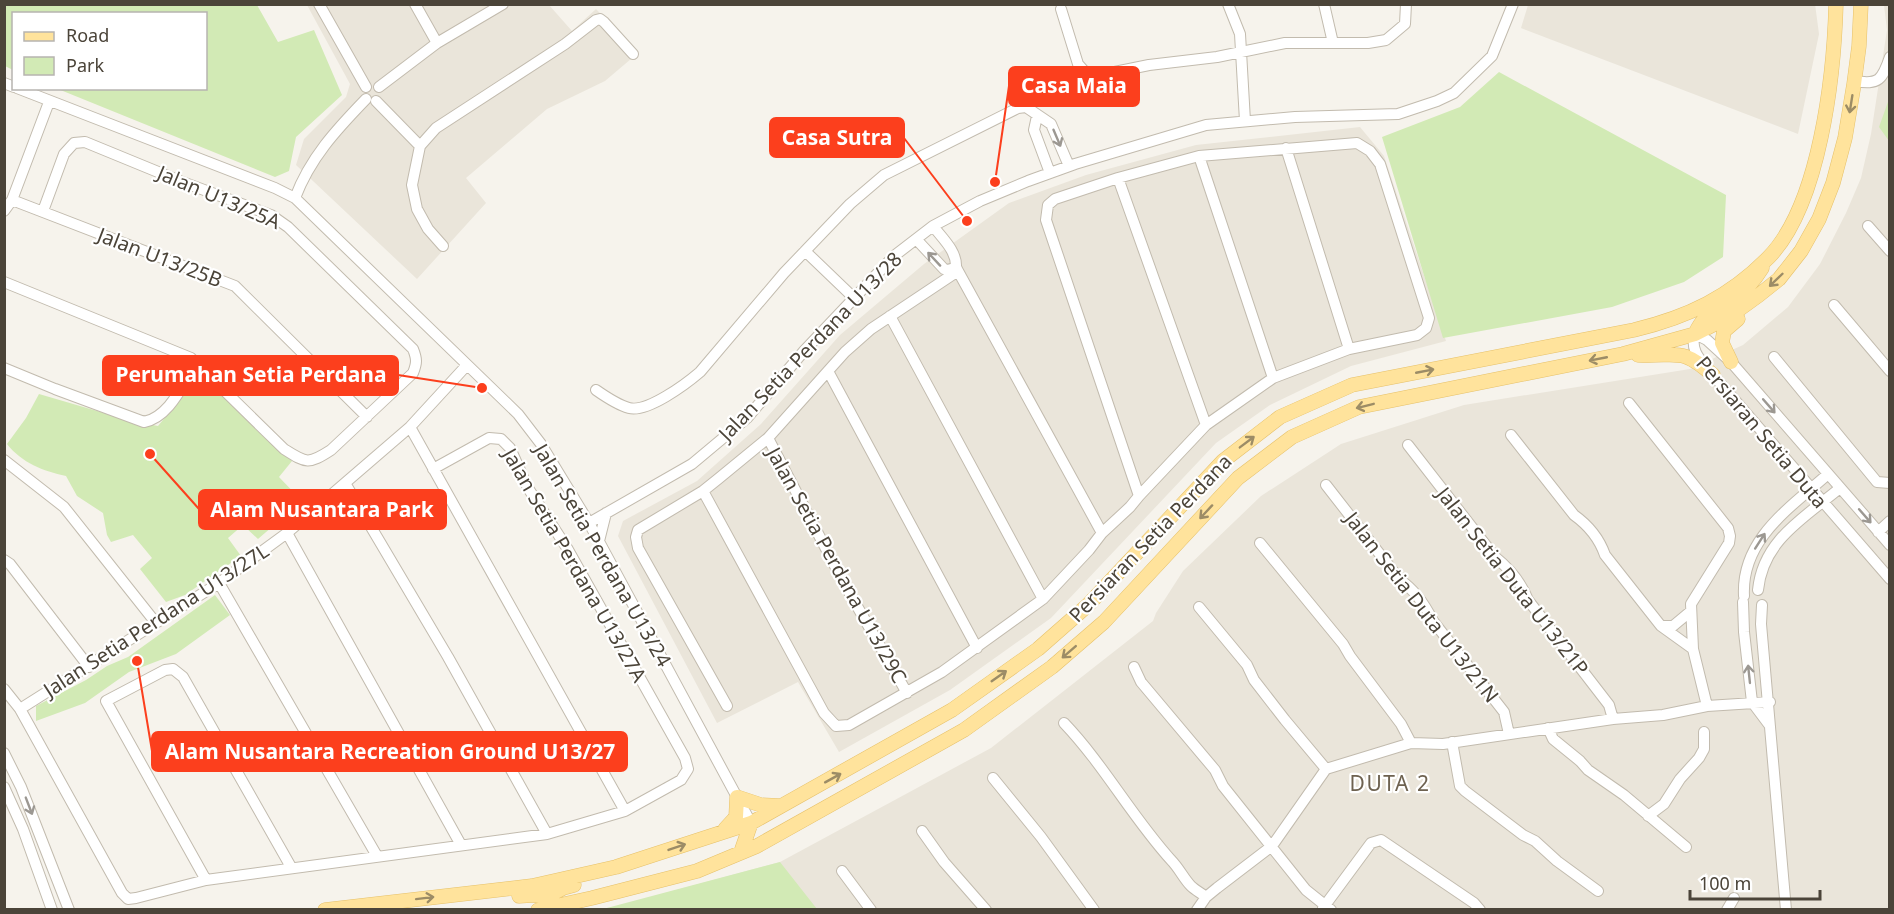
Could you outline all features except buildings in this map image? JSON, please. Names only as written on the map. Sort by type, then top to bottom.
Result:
[{"type":"main road","name":"Persiaran Setia Perdana","points":[[325,909],[532,886],[616,867],[751,823],[952,710],[1038,649],[1088,605],[1223,461],[1280,417],[1352,385],[1585,340],[1667,322],[1689,314],[1727,291],[1769,257],[1782,240],[1801,202],[1815,165],[1826,111],[1835,45],[1836,4]]},
{"type":"main road","name":"Persiaran Setia Perdana","points":[[546,907],[592,898],[697,871],[776,834],[964,730],[1053,667],[1104,622],[1238,478],[1292,437],[1359,407],[1623,354],[1695,334],[1730,316],[1779,279],[1801,251],[1819,219],[1833,183],[1845,138],[1855,81],[1861,4]]},
{"type":"main road","points":[[1585,340],[1623,340],[1671,330],[1683,330],[1695,334],[1705,316],[1733,300],[1754,282],[1769,257]]},
{"type":"main road","points":[[1731,362],[1722,343],[1724,331],[1743,315],[1759,295]]},
{"type":"main road","points":[[1623,354],[1685,355],[1713,375]]},
{"type":"main road","points":[[721,833],[736,817],[737,797],[761,805],[782,806]]},
{"type":"main road","points":[[741,852],[751,823],[776,834]]},
{"type":"main road","points":[[454,894],[480,898],[534,895],[546,907],[562,888],[608,876],[642,859]]},
{"type":"main road","points":[[576,909],[592,898]]},
{"type":"street","points":[[319,4],[366,87]]},
{"type":"street","points":[[415,4],[437,43]]},
{"type":"street","points":[[379,87],[437,43],[503,4]]},
{"type":"street","points":[[1228,4],[1240,34],[1245,121]]},
{"type":"street","points":[[1324,4],[1333,43]]},
{"type":"street","points":[[1061,9],[1078,64],[1081,69],[1095,76],[1149,65],[1217,57],[1285,44],[1368,43],[1386,40],[1405,24],[1406,4]]},
{"type":"street","name":"Jalan Setia Perdana U13/28","points":[[589,522],[692,464],[747,418],[804,351],[894,256],[933,226],[981,201],[1050,173],[1206,125],[1398,114],[1437,101],[1454,93],[1492,56],[1513,4]]},
{"type":"street","points":[[443,246],[428,229],[417,210],[412,185],[420,146],[436,128],[565,44],[596,20],[600,19],[604,22],[633,54]]},
{"type":"street","points":[[1855,81],[1873,83],[1880,79],[1890,57]]},
{"type":"street","points":[[295,198],[300,183],[327,139],[371,100],[381,95],[379,87],[374,84],[366,87],[363,95],[371,100],[420,146]]},
{"type":"street","points":[[19,90],[38,107],[42,119]]},
{"type":"street","name":"Jalan Setia Perdana U13/24","points":[[20,90],[275,188],[295,198],[518,414],[541,444],[589,522],[751,823]]},
{"type":"street","points":[[4,211],[12,200],[49,102]]},
{"type":"street","points":[[596,390],[630,408],[642,408],[689,381],[850,204],[884,175],[1018,108],[1026,107],[1051,124],[1069,166]]},
{"type":"street","points":[[42,119],[60,111],[69,110]]},
{"type":"street","points":[[1037,116],[1034,130],[1050,173]]},
{"type":"street","name":"Jalan U13/25A","points":[[4,282],[170,349],[197,363],[285,449],[302,460],[316,460],[331,450],[413,373],[417,358],[413,349],[288,227],[278,220],[86,142],[74,143],[64,154],[43,211]]},
{"type":"street","points":[[703,491],[830,722],[836,726],[849,726],[942,672],[1043,599],[1102,533],[1130,507],[1206,425],[1273,378],[1349,349],[1422,332],[1429,323],[1426,307],[1380,164],[1370,151],[1357,143],[1199,156],[1118,178],[1055,199],[1048,205],[1046,220],[1139,495]]},
{"type":"street","points":[[1286,148],[1349,349]]},
{"type":"street","points":[[1199,156],[1273,378]]},
{"type":"street","points":[[1118,178],[1206,425]]},
{"type":"street","points":[[275,188],[292,188],[300,183]]},
{"type":"street","points":[[300,183],[313,214]]},
{"type":"street","name":"Jalan U13/25B","points":[[12,200],[235,286],[367,417]]},
{"type":"street","points":[[933,226],[957,259],[957,269],[1102,533]]},
{"type":"street","points":[[1868,226],[1890,251]]},
{"type":"street","points":[[916,238],[944,269],[957,269]]},
{"type":"street","points":[[806,251],[854,298]]},
{"type":"street","points":[[726,705],[638,548],[636,537],[638,530],[703,491],[768,438],[845,352],[890,316],[957,269]]},
{"type":"street","points":[[1834,305],[1890,371]]},
{"type":"street","points":[[890,316],[1043,599]]},
{"type":"street","name":"Persiaran Setia Duta","points":[[1890,545],[1731,362],[1707,340],[1695,334],[1694,350],[1713,375],[1890,579]]},
{"type":"street","points":[[1774,357],[1877,482],[1890,483]]},
{"type":"street","points":[[4,368],[144,422],[155,420],[166,410],[197,363]]},
{"type":"street","name":"Jalan Setia Perdana U13/27L","points":[[20,709],[219,583],[287,533],[410,428],[467,364]]},
{"type":"street","points":[[828,371],[977,648]]},
{"type":"street","points":[[1629,403],[1728,528],[1731,536],[1729,543],[1691,604],[1693,649],[1707,706]]},
{"type":"street","points":[[4,689],[20,709],[122,893],[128,898],[206,880],[291,867],[547,834],[625,811],[410,428]]},
{"type":"street","points":[[1511,435],[1574,515],[1585,523],[1601,544],[1605,555],[1661,626],[1693,649]]},
{"type":"street","name":"Jalan Setia Perdana U13/27A","points":[[433,469],[489,438],[495,437],[506,443],[528,488],[567,548],[685,758],[688,769],[681,780],[625,811]]},
{"type":"street","name":"Jalan Setia Perdana U13/29C","points":[[768,438],[846,587],[907,693]]},
{"type":"street","name":"Jalan Setia Duta U13/21P","points":[[1408,445],[1495,557],[1523,586],[1528,600],[1609,705],[1613,719]]},
{"type":"street","points":[[4,460],[64,507],[156,623]]},
{"type":"street","points":[[1770,727],[1752,702],[1744,632],[1744,573],[1750,556],[1772,523],[1828,474]]},
{"type":"street","points":[[345,483],[448,657],[547,834]]},
{"type":"street","name":"Jalan Setia Duta U13/21N","points":[[1326,485],[1400,580],[1427,609],[1433,621],[1504,712],[1509,734]]},
{"type":"street","points":[[1758,591],[1760,576],[1768,555],[1783,536],[1840,488]]},
{"type":"street","points":[[578,504],[589,510],[606,513],[599,541]]},
{"type":"street","points":[[1878,532],[1890,521]]},
{"type":"street","points":[[287,533],[461,845]]},
{"type":"street","points":[[1260,543],[1343,644],[1401,724],[1411,743]]},
{"type":"street","points":[[4,560],[10,564],[89,667]]},
{"type":"street","points":[[219,583],[377,856]]},
{"type":"street","points":[[1761,605],[1757,609],[1746,607],[1743,599],[1747,591],[1752,589],[1758,591],[1762,594],[1763,600],[1761,605],[1762,634],[1770,702],[1770,727],[1786,909]]},
{"type":"street","points":[[1199,607],[1246,665],[1254,680],[1284,720],[1326,769]]},
{"type":"street","points":[[1661,626],[1672,626],[1691,611]]},
{"type":"street","points":[[1134,667],[1142,682],[1215,770],[1223,786],[1306,890],[1326,908],[1371,843],[1381,840],[1480,909]]},
{"type":"street","points":[[206,880],[105,701],[165,670],[173,669],[183,677],[291,867]]},
{"type":"street","points":[[1197,909],[1206,897],[1272,846],[1326,769],[1411,743],[1452,742],[1613,719],[1662,715],[1707,706],[1770,702]]},
{"type":"street","points":[[1064,723],[1113,783],[1120,797],[1159,849],[1172,861],[1191,886],[1206,897]]},
{"type":"street","points":[[1548,729],[1553,739],[1588,770],[1624,795],[1686,847]]},
{"type":"street","points":[[1648,816],[1664,804],[1680,779],[1699,758],[1704,749],[1704,732]]},
{"type":"street","points":[[1452,742],[1460,786],[1598,891]]},
{"type":"street","points":[[4,753],[21,787],[69,909]]},
{"type":"street","points":[[993,778],[1041,837],[1094,909]]},
{"type":"street","points":[[4,787],[23,829],[52,909]]},
{"type":"street","points":[[922,831],[944,862],[986,909]]},
{"type":"street","points":[[842,871],[871,909]]},
{"type":"street","points":[[1727,909],[1734,898]]},
{"type":"shaded area","points":[[1815,4],[1819,34],[1798,134],[1521,28],[1528,5]]},
{"type":"shaded area","points":[[307,5],[549,5],[572,31],[596,9],[638,53],[605,81],[547,109],[466,178],[486,203],[417,279],[296,165],[304,139],[346,97],[350,84]]},
{"type":"shaded area","points":[[1884,5],[1889,5],[1889,909],[603,910],[780,862],[991,748],[1153,621],[1183,571],[1261,496],[1341,444],[1464,405],[1690,369],[1743,345],[1788,307],[1820,264],[1861,178],[1871,134],[1887,30]]},
{"type":"shaded area","points":[[1360,127],[1384,156],[1446,341],[1351,366],[1270,405],[1216,443],[1051,618],[950,690],[839,752],[798,682],[717,723],[618,536],[623,521],[697,481],[761,424],[840,335],[924,264],[1009,203],[1086,175],[1196,145]]},
{"type":"green space","points":[[4,5],[257,5],[278,42],[314,30],[342,95],[296,137],[289,171],[275,177],[60,90],[207,90],[207,12],[12,12],[12,70],[5,66]]},
{"type":"green space","points":[[1499,72],[1726,195],[1723,257],[1684,282],[1612,307],[1443,338],[1382,137],[1460,107]]},
{"type":"green space","points":[[1889,99],[1889,141],[1879,127]]},
{"type":"green space","points":[[203,373],[292,461],[279,477],[302,501],[258,539],[243,525],[228,538],[241,556],[185,595],[166,602],[140,569],[152,558],[133,535],[111,542],[107,535],[103,513],[77,496],[66,476],[34,465],[19,456],[7,444],[26,418],[39,394],[128,420],[158,426],[167,415],[189,374]]},
{"type":"green space","points":[[215,595],[230,615],[176,654],[129,672],[85,703],[36,721],[36,706],[86,680],[107,666],[128,657]]},
{"type":"green space","points":[[780,862],[817,909],[603,909]]},
{"type":"place","name":"Casa Maia","points":[[995,182]]},
{"type":"place","name":"Casa Sutra","points":[[967,221]]},
{"type":"place","name":"Perumahan Setia Perdana","points":[[482,388]]},
{"type":"place","name":"Alam Nusantara Park","points":[[150,454]]},
{"type":"place","name":"Alam Nusantara Recreation Ground U13/27","points":[[137,661]]},
{"type":"district","name":"DUTA 2","points":[[1390,783]]}]
